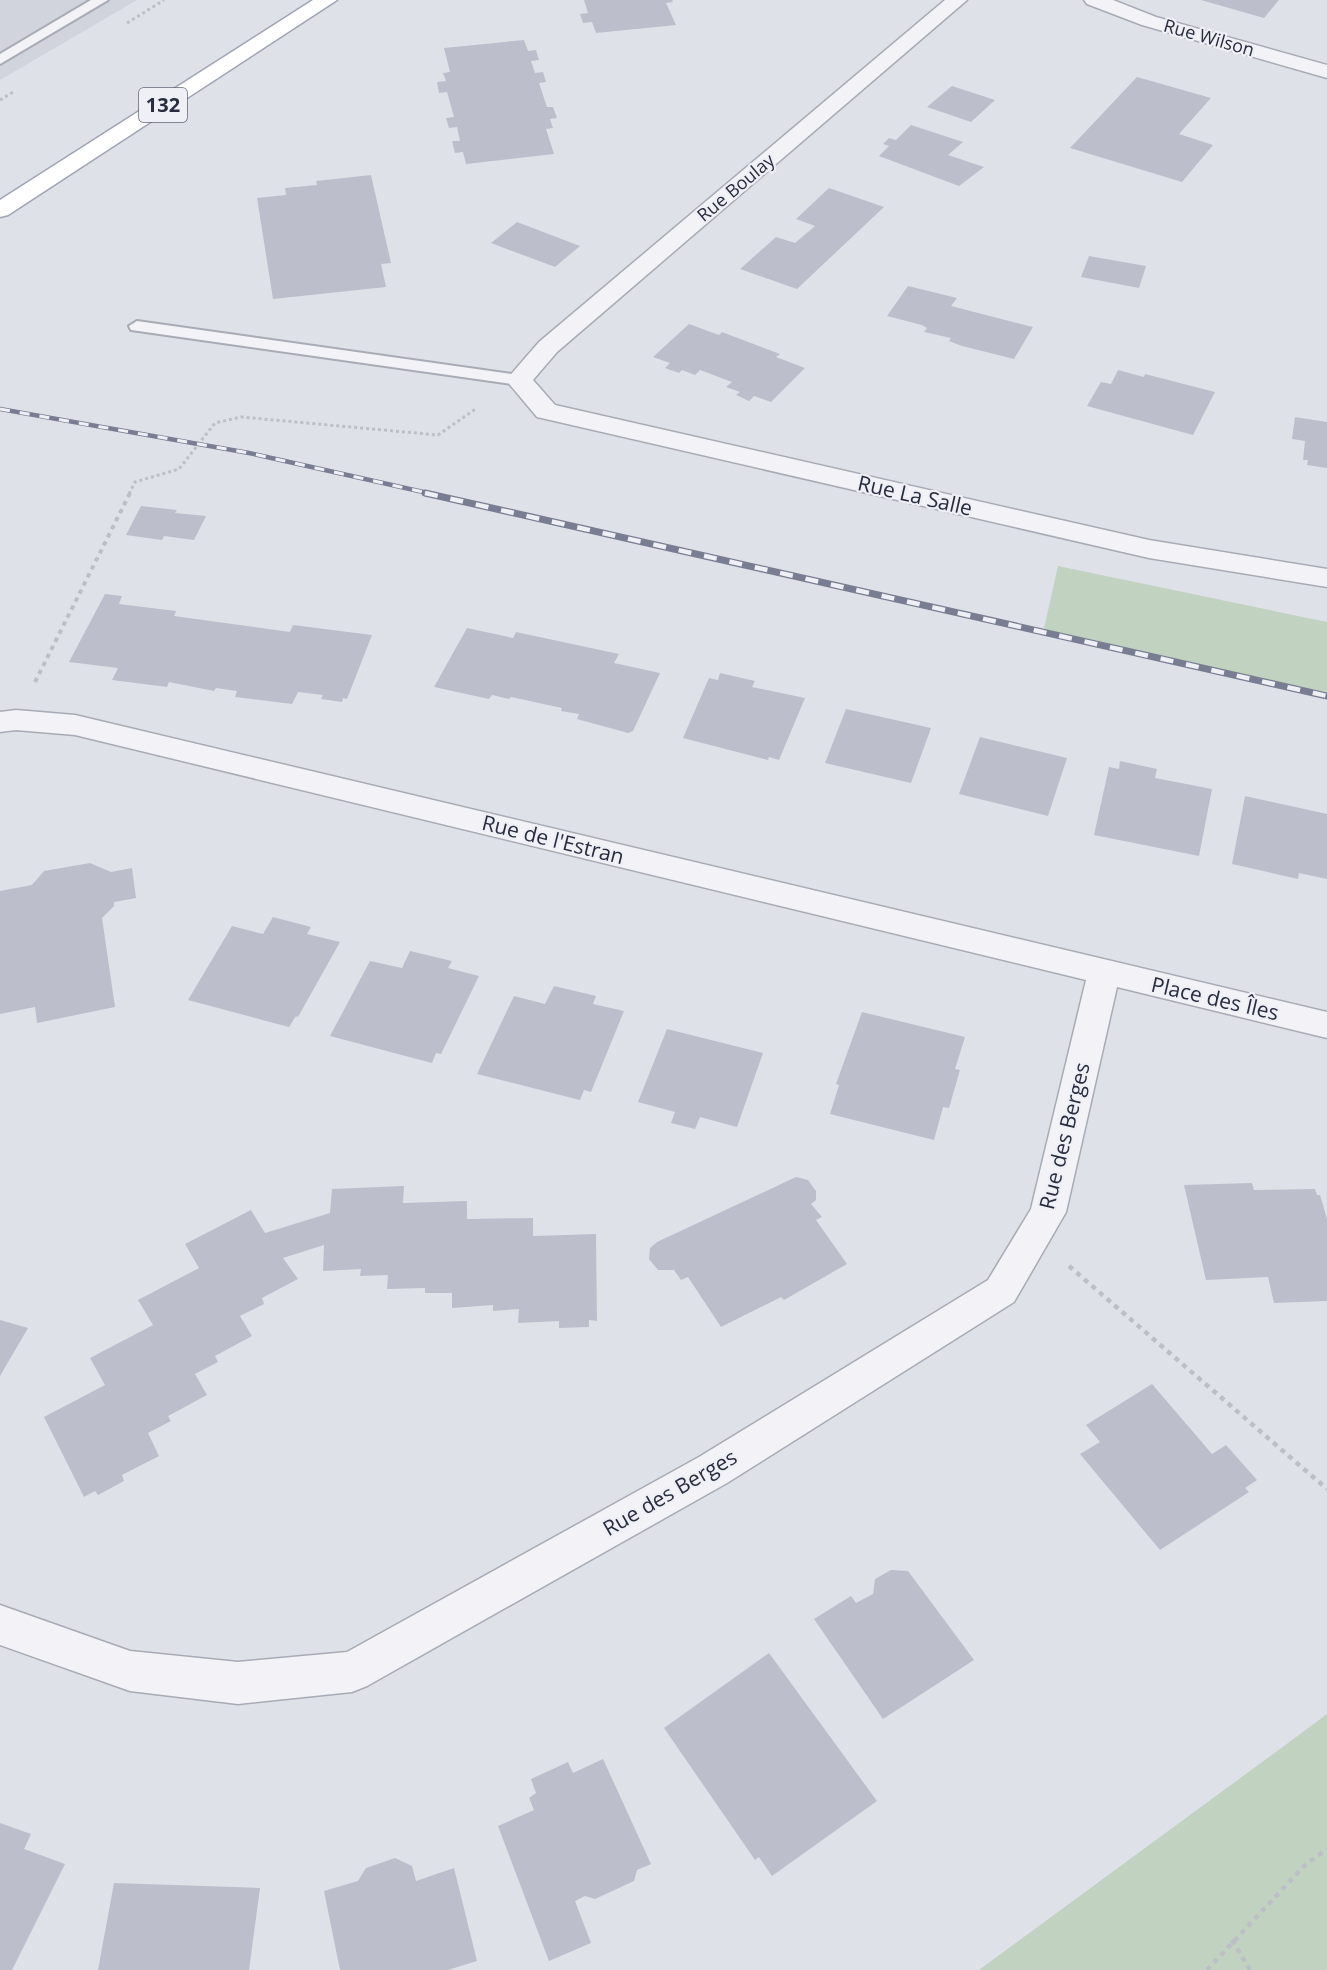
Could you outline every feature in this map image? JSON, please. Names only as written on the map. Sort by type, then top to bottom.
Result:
[{"type":"main road","name":"132","points":[[0,210],[327,0]]},
{"type":"street","name":"Rue Boulay","points":[[519,380],[548,347],[957,0]]},
{"type":"street","name":"Rue Wilson","points":[[1094,0],[1149,21],[1327,72]]},
{"type":"street","name":"Rue La Salle","points":[[519,380],[546,411],[1149,549],[1327,578]]},
{"type":"street","name":"Rue de l'Estran","points":[[8,721],[75,725],[1104,973]]},
{"type":"street","name":"Place des Îles","points":[[1104,973],[1327,1025]]},
{"type":"street","name":"Rue des Berges","points":[[0,1625],[130,1671],[238,1683],[352,1672],[713,1470],[1001,1292],[1048,1212],[1104,973]]},
{"type":"lane","points":[[0,60],[101,0]]},
{"type":"lane","points":[[137,326],[519,380]]},
{"type":"path","points":[[8,721],[135,482],[179,469],[215,423],[241,417],[438,435],[519,380]]},
{"type":"path","points":[[1034,1235],[1327,1489]]},
{"type":"path","points":[[1207,1970],[1232,1940],[1305,1865],[1327,1849]]},
{"type":"path","points":[[1232,1940],[1250,1970]]},
{"type":"shaded area","points":[[0,0],[137,0],[0,80]]},
{"type":"green space","points":[[1058,566],[1327,622],[1327,696],[1043,633]]},
{"type":"green space","points":[[1327,1714],[1327,1970],[979,1970],[1288,1743]]},
{"type":"building","points":[[584,0],[672,0],[673,2],[666,3],[676,25],[596,33],[592,22],[583,23],[580,14],[588,13]]},
{"type":"building","points":[[1201,0],[1279,0],[1264,18]]},
{"type":"building","points":[[524,40],[528,51],[536,50],[539,60],[531,61],[535,73],[543,72],[546,82],[539,83],[547,107],[553,107],[557,118],[550,119],[553,128],[546,129],[554,154],[466,164],[463,152],[455,153],[452,141],[460,141],[457,127],[449,128],[446,118],[454,117],[447,92],[439,93],[437,82],[446,81],[443,73],[450,72],[444,48]]},
{"type":"building","points":[[1137,77],[1211,98],[1179,134],[1213,145],[1182,182],[1070,148]]},
{"type":"building","points":[[952,86],[995,100],[971,122],[927,107]]},
{"type":"building","points":[[911,125],[963,142],[948,155],[984,167],[959,186],[879,156],[889,146],[883,144],[889,138],[896,140]]},
{"type":"building","points":[[371,175],[391,263],[381,264],[386,287],[273,299],[257,198],[286,195],[285,188],[317,185],[316,181]]},
{"type":"building","points":[[829,188],[884,207],[797,289],[740,269],[776,237],[795,243],[815,226],[796,219]]},
{"type":"building","points":[[517,222],[580,246],[555,267],[491,243]]},
{"type":"building","points":[[1089,256],[1146,266],[1139,288],[1081,277]]},
{"type":"building","points":[[908,286],[957,298],[951,306],[1033,327],[1014,359],[962,346],[949,341],[951,338],[924,332],[927,328],[922,325],[887,316]]},
{"type":"building","points":[[689,324],[719,335],[722,332],[780,354],[776,357],[805,368],[771,402],[754,396],[749,401],[736,395],[740,392],[726,387],[732,382],[700,370],[695,375],[682,370],[679,373],[665,368],[670,363],[653,357]]},
{"type":"building","points":[[1118,370],[1144,377],[1145,374],[1215,392],[1193,435],[1087,406],[1101,382],[1111,384]]},
{"type":"building","points":[[1295,417],[1327,422],[1327,468],[1307,465],[1308,460],[1303,460],[1305,441],[1292,439]]},
{"type":"building","points":[[141,506],[206,516],[194,540],[164,536],[162,540],[126,535]]},
{"type":"building","points":[[105,594],[122,596],[119,604],[176,611],[174,616],[290,632],[293,625],[372,635],[347,699],[343,698],[342,702],[321,699],[323,695],[298,692],[292,704],[235,697],[237,691],[216,688],[214,691],[169,682],[167,687],[112,680],[118,668],[69,662]]},
{"type":"building","points":[[467,628],[513,638],[516,632],[619,654],[614,663],[660,673],[633,731],[628,733],[577,719],[579,714],[561,711],[562,708],[511,697],[509,699],[492,695],[489,699],[434,687]]},
{"type":"building","points":[[720,673],[755,681],[752,687],[805,698],[779,760],[769,757],[768,760],[683,738],[709,678],[718,680]]},
{"type":"building","points":[[846,709],[931,728],[911,783],[825,763]]},
{"type":"building","points":[[980,737],[1067,758],[1048,816],[959,794]]},
{"type":"building","points":[[1120,761],[1157,769],[1155,778],[1212,789],[1199,856],[1094,835],[1109,767],[1119,769]]},
{"type":"building","points":[[1245,796],[1327,814],[1327,879],[1299,873],[1298,879],[1232,864]]},
{"type":"building","points":[[90,863],[111,872],[132,868],[136,898],[114,902],[114,906],[102,918],[115,1007],[37,1023],[35,1007],[0,1014],[0,891],[32,885],[44,871]]},
{"type":"building","points":[[273,917],[311,927],[307,934],[340,942],[298,1017],[296,1016],[289,1027],[188,1000],[232,926],[263,934]]},
{"type":"building","points":[[410,951],[452,961],[448,968],[479,976],[441,1054],[436,1053],[432,1063],[330,1036],[370,961],[402,968]]},
{"type":"building","points":[[554,986],[596,996],[593,1004],[624,1011],[591,1092],[584,1090],[580,1100],[477,1074],[514,996],[545,1004]]},
{"type":"building","points":[[862,1012],[965,1037],[955,1069],[960,1070],[949,1108],[943,1107],[934,1140],[830,1114],[839,1085],[836,1084]]},
{"type":"building","points":[[667,1029],[763,1053],[737,1127],[700,1117],[695,1129],[671,1123],[675,1112],[638,1102]]},
{"type":"building","points":[[796,1177],[808,1180],[816,1191],[816,1200],[811,1204],[822,1217],[816,1220],[847,1264],[784,1300],[781,1297],[721,1327],[688,1277],[681,1280],[674,1270],[658,1270],[649,1259],[650,1248],[657,1242]]},
{"type":"building","points":[[1252,1183],[1254,1190],[1315,1189],[1317,1195],[1320,1195],[1327,1219],[1327,1301],[1274,1303],[1268,1277],[1206,1280],[1184,1185]]},
{"type":"building","points":[[404,1186],[403,1203],[467,1201],[467,1219],[533,1218],[533,1236],[596,1234],[597,1321],[589,1320],[589,1327],[559,1328],[559,1321],[518,1323],[519,1309],[493,1311],[493,1305],[452,1308],[452,1293],[425,1293],[425,1288],[387,1289],[388,1275],[360,1276],[361,1269],[323,1271],[324,1245],[283,1258],[298,1279],[262,1298],[264,1304],[240,1316],[252,1336],[215,1356],[218,1362],[195,1374],[207,1395],[168,1416],[171,1421],[148,1433],[159,1456],[122,1475],[124,1481],[98,1495],[95,1491],[84,1497],[44,1417],[105,1385],[90,1358],[153,1325],[138,1300],[199,1268],[185,1244],[251,1210],[265,1233],[330,1213],[332,1189]]},
{"type":"building","points":[[0,1320],[28,1328],[0,1376]]},
{"type":"building","points":[[1152,1384],[1212,1454],[1226,1445],[1257,1480],[1245,1488],[1249,1492],[1160,1550],[1080,1454],[1100,1442],[1086,1425]]},
{"type":"building","points":[[891,1570],[908,1571],[974,1660],[883,1719],[814,1619],[851,1596],[856,1603],[873,1594],[875,1579]]},
{"type":"building","points":[[769,1653],[877,1801],[772,1876],[759,1857],[755,1860],[664,1728]]},
{"type":"building","points":[[603,1759],[651,1864],[637,1870],[634,1881],[595,1899],[585,1896],[575,1901],[591,1943],[549,1961],[498,1826],[534,1810],[529,1798],[536,1793],[531,1779],[568,1762],[573,1773]]},
{"type":"building","points":[[0,1823],[31,1834],[24,1849],[65,1864],[12,1970],[0,1970]]},
{"type":"building","points":[[395,1858],[412,1866],[416,1881],[454,1868],[477,1961],[448,1970],[340,1970],[324,1891],[358,1881],[366,1868]]},
{"type":"building","points":[[114,1883],[260,1888],[249,1970],[98,1970]]},
{"type":"railway","points":[[0,409],[249,453],[432,494]]},
{"type":"railway","points":[[425,493],[1327,696]]}]
